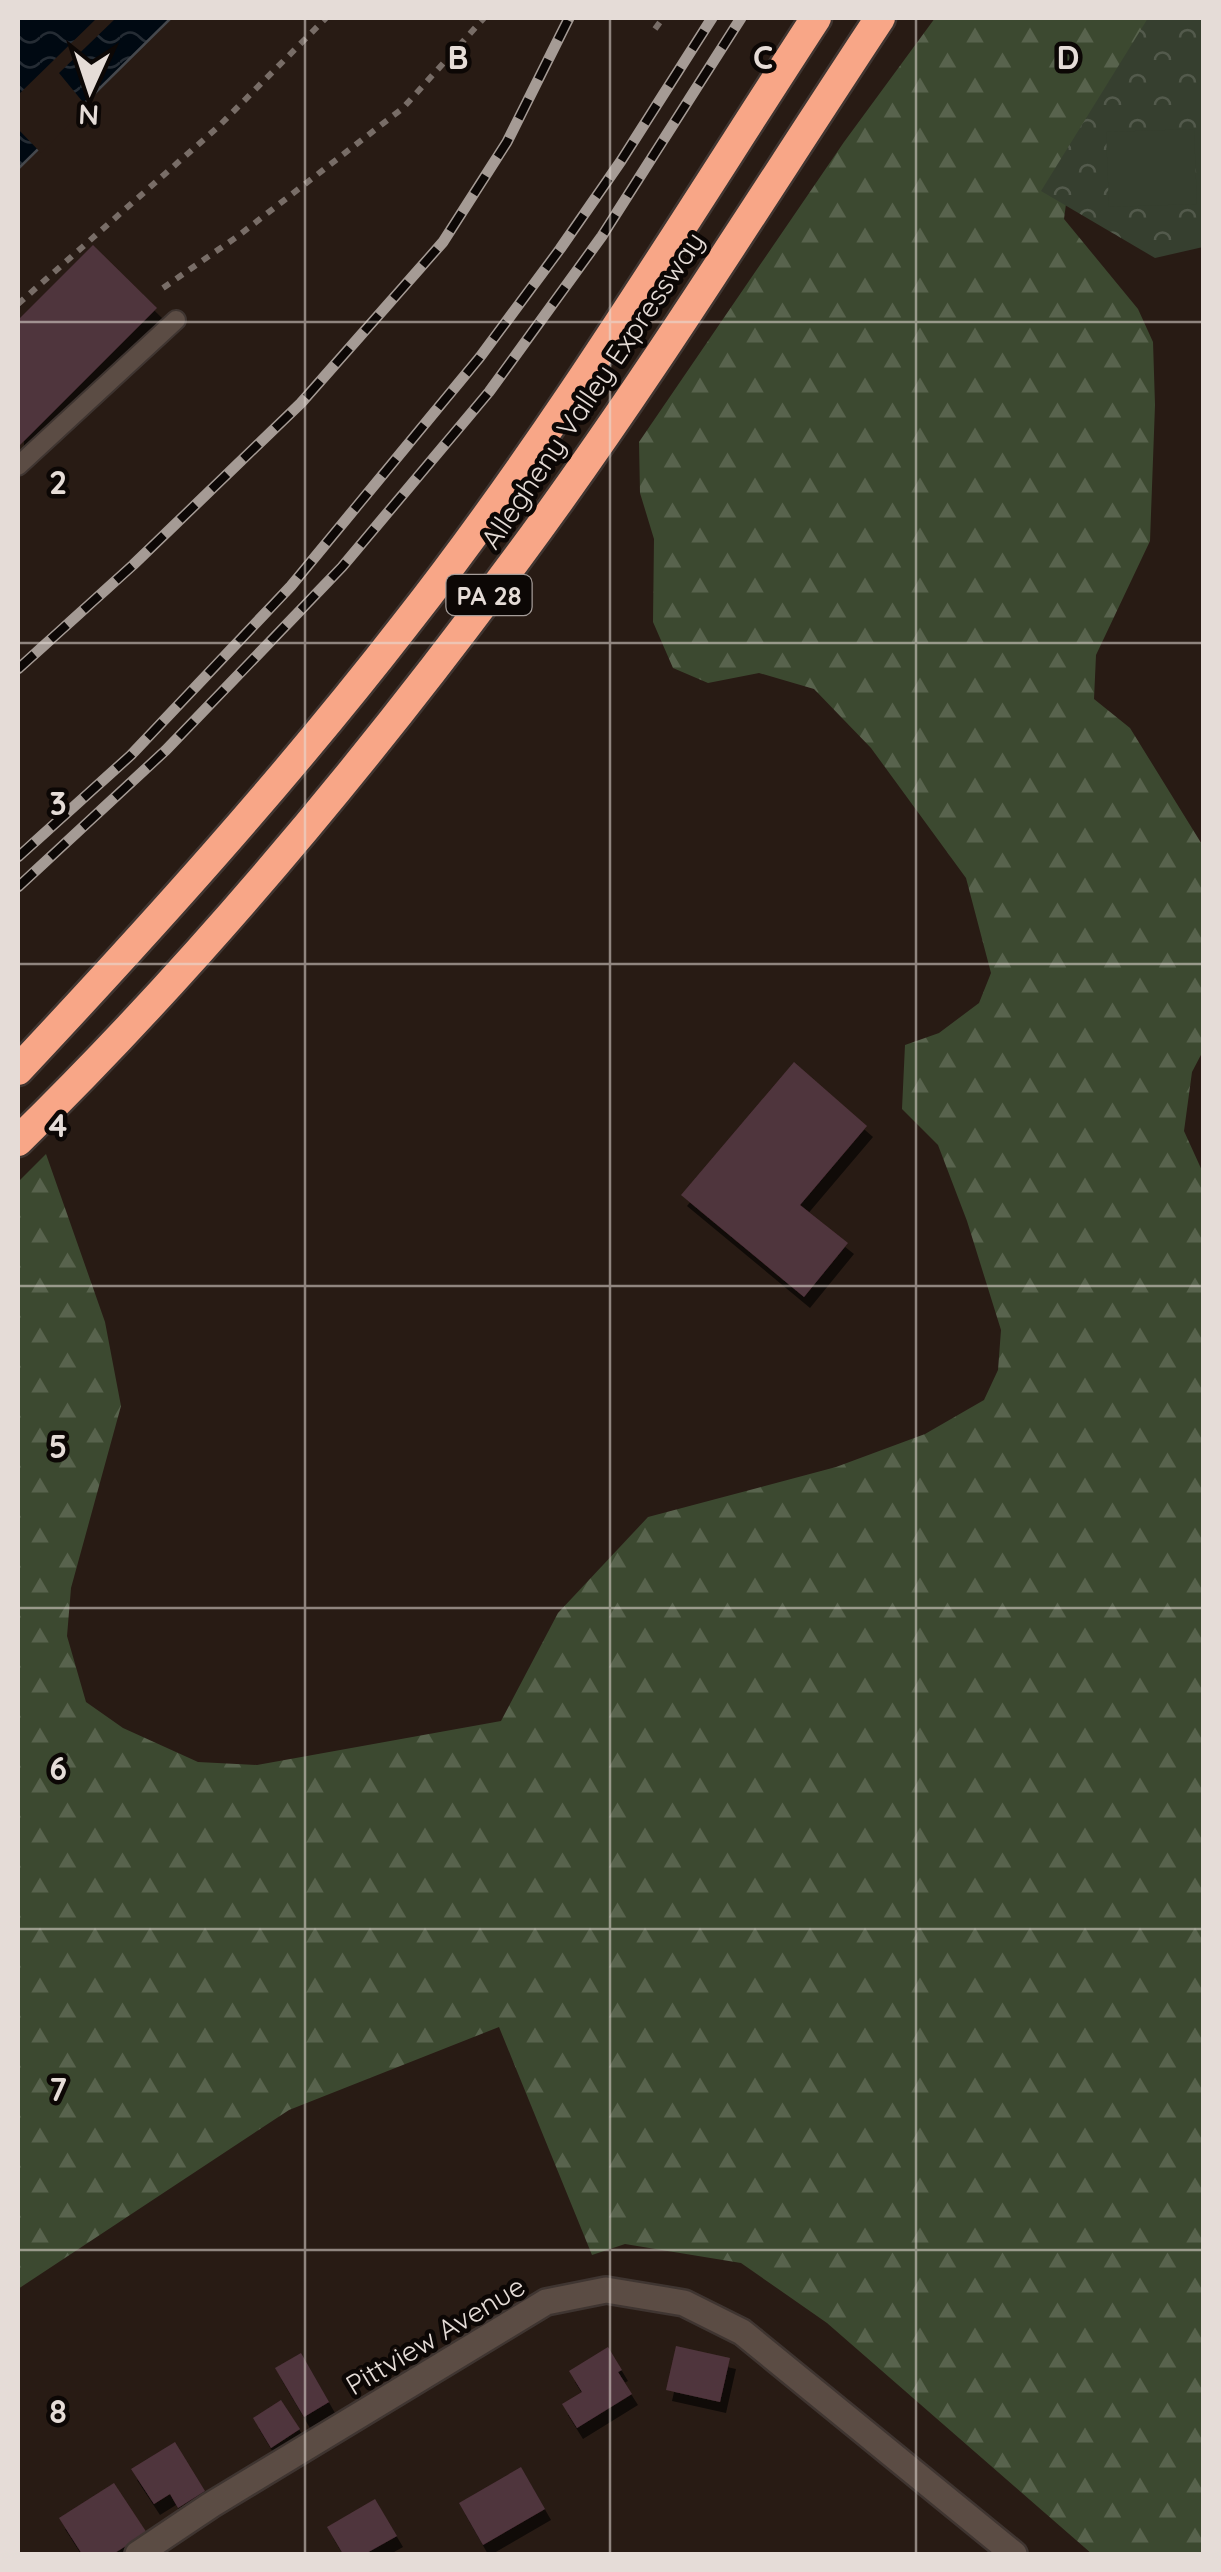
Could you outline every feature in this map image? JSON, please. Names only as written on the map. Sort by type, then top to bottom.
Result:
[{"type":"highway","name":"Allegheny Valley Expressway","points":[[18,1070],[141,939],[304,750],[406,624],[543,437],[816,18]]},
{"type":"highway","name":"Allegheny Valley Expressway","points":[[18,1141],[185,969],[359,764],[507,571],[630,397],[880,18]]},
{"type":"street","name":"Pittview Avenue","points":[[138,2554],[546,2302],[606,2290],[684,2303],[742,2332],[1014,2554]]},
{"type":"lane","points":[[18,466],[176,320]]},
{"type":"path","points":[[18,304],[218,127],[326,18]]},
{"type":"path","points":[[162,288],[238,236],[403,108],[484,18]]},
{"type":"path","points":[[655,29],[663,18]]},
{"type":"green space","points":[[935,18],[1153,18],[1070,174],[1064,219],[1138,309],[1153,342],[1150,541],[1096,655],[1094,699],[1130,728],[1203,846],[1203,1051],[1192,1072],[1184,1131],[1204,1175],[1203,2554],[1092,2554],[827,2323],[741,2263],[625,2244],[592,2255],[499,2027],[289,2110],[18,2289],[18,1182],[46,1154],[105,1322],[121,1406],[71,1588],[67,1636],[86,1702],[123,1728],[198,1762],[257,1765],[501,1721],[558,1613],[648,1517],[836,1467],[925,1434],[984,1400],[998,1370],[1001,1330],[967,1221],[938,1145],[902,1109],[905,1045],[939,1033],[979,1003],[991,973],[966,878],[871,748],[814,689],[759,673],[708,683],[673,668],[653,622],[654,539],[640,493],[639,442],[844,142]]},
{"type":"green space","points":[[1148,18],[1203,18],[1203,247],[1155,258],[1041,191]]},
{"type":"green space","points":[[1194,129],[1197,204],[1109,207],[1106,132]]},
{"type":"water","points":[[18,18],[171,18],[18,169]]},
{"type":"pier","points":[[97,18],[116,18],[59,73],[87,107],[41,153],[18,129],[18,95]]},
{"type":"building","points":[[93,245],[157,308],[18,447],[18,320]]},
{"type":"building","points":[[794,1062],[867,1126],[800,1205],[848,1243],[804,1297],[681,1195]]},
{"type":"building","points":[[676,2346],[730,2358],[720,2402],[666,2390]]},
{"type":"building","points":[[608,2347],[632,2394],[577,2428],[562,2404],[582,2392],[569,2371]]},
{"type":"building","points":[[301,2353],[329,2402],[304,2417],[275,2368]]},
{"type":"building","points":[[281,2400],[300,2429],[271,2448],[253,2418]]},
{"type":"building","points":[[175,2442],[205,2491],[178,2508],[170,2494],[154,2504],[131,2469]]},
{"type":"building","points":[[521,2467],[545,2509],[483,2545],[459,2503]]},
{"type":"building","points":[[114,2483],[147,2533],[113,2554],[82,2554],[59,2518]]},
{"type":"building","points":[[375,2499],[397,2536],[365,2554],[343,2554],[327,2527]]},
{"type":"railway","points":[[18,669],[301,403],[443,242],[507,142],[569,18]]},
{"type":"railway","points":[[18,857],[131,755],[291,586],[480,357],[621,161],[712,18]]},
{"type":"railway","points":[[18,887],[166,750],[342,567],[489,392],[602,236],[741,18]]}]
